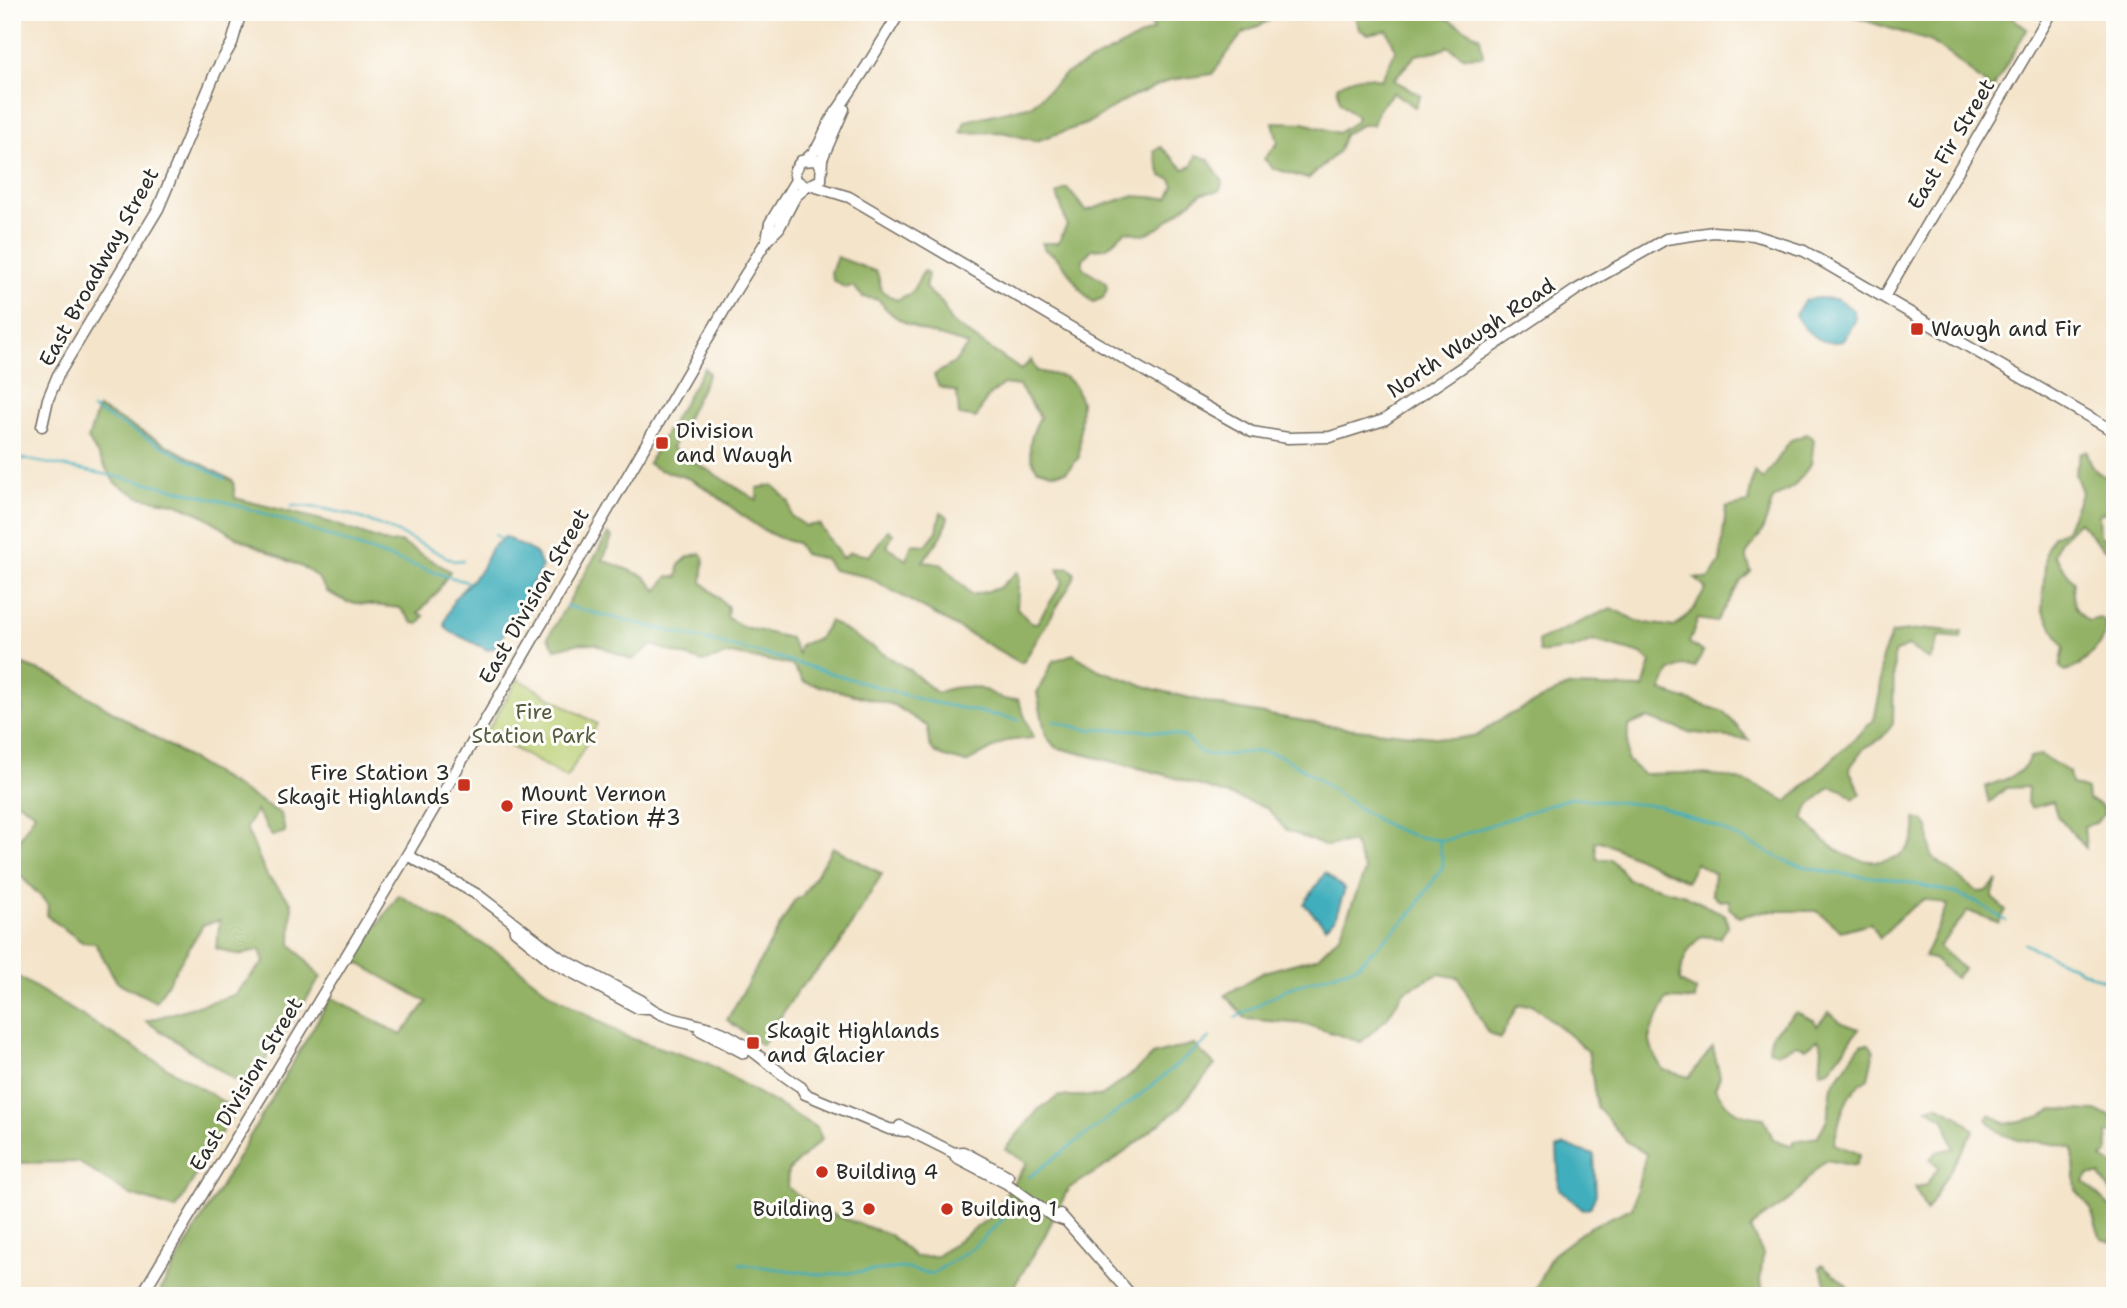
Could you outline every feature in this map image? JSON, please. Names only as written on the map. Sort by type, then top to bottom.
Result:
[{"type":"street","name":"East Broadway Street","points":[[42,426],[48,399],[58,375],[158,209],[216,71],[232,43],[241,12]]},
{"type":"street","points":[[846,102],[833,118],[819,148],[796,165],[796,180],[810,187],[821,180],[822,159],[846,102],[900,12]]},
{"type":"street","name":"East Fir Street","points":[[1884,297],[2051,12]]},
{"type":"street","points":[[807,159],[816,160],[822,169]]},
{"type":"street","name":"East Division Street","points":[[766,240],[770,223],[796,180]]},
{"type":"street","name":"North Waugh Road","points":[[810,187],[846,193],[1252,432],[1288,438],[1330,437],[1384,420],[1576,290],[1666,239],[1713,232],[1767,238],[1804,251],[2115,432]]},
{"type":"street","name":"East Division Street","points":[[141,1296],[407,855],[524,649],[766,240],[779,228],[796,197],[810,187]]},
{"type":"street","points":[[407,855],[478,895],[514,924],[514,931],[552,962],[638,1008],[649,1008],[696,1026],[757,1058],[801,1087],[899,1125],[1006,1183],[1052,1216],[1063,1220],[1132,1296]]},
{"type":"green space","points":[[1147,12],[1273,12],[1268,21],[1242,34],[1212,74],[1170,80],[1129,98],[1086,124],[1036,141],[1002,132],[961,133],[965,121],[1032,105],[1067,73],[1153,30]]},
{"type":"green space","points":[[1354,12],[1435,12],[1480,37],[1483,56],[1465,57],[1447,46],[1416,55],[1393,80],[1421,95],[1415,107],[1393,92],[1378,110],[1373,125],[1361,125],[1344,134],[1339,151],[1308,179],[1273,168],[1264,159],[1278,143],[1273,122],[1304,123],[1338,133],[1355,122],[1357,117],[1340,102],[1337,86],[1358,77],[1381,80],[1396,50],[1387,30],[1368,34],[1359,29]]},
{"type":"green space","points":[[1851,12],[2005,12],[2027,29],[1992,90],[1952,56],[1929,41],[1854,17]]},
{"type":"green space","points":[[1161,147],[1184,169],[1192,166],[1196,155],[1208,159],[1223,182],[1219,191],[1202,193],[1159,228],[1144,235],[1126,231],[1106,248],[1092,249],[1083,259],[1083,268],[1106,282],[1107,289],[1103,298],[1093,302],[1059,260],[1045,250],[1042,243],[1058,243],[1067,225],[1057,194],[1067,188],[1086,211],[1131,196],[1168,198],[1174,186],[1171,179],[1161,176],[1154,151]]},
{"type":"green space","points":[[837,257],[877,272],[882,291],[897,300],[911,293],[924,271],[928,274],[925,288],[943,304],[950,321],[1021,370],[1031,360],[1037,371],[1065,377],[1075,386],[1081,402],[1079,457],[1066,472],[1052,473],[1037,469],[1033,462],[1030,443],[1040,417],[1019,386],[1003,384],[987,398],[976,418],[959,415],[957,392],[939,387],[934,375],[954,363],[968,345],[907,324],[887,310],[879,300],[863,297],[853,286],[845,288],[833,280],[831,272]]},
{"type":"green space","points":[[704,368],[709,373],[672,448],[757,500],[757,488],[773,485],[789,502],[791,516],[806,526],[819,524],[842,558],[850,552],[869,556],[888,530],[893,534],[887,546],[906,560],[912,544],[926,545],[937,531],[941,512],[948,517],[946,525],[923,562],[941,564],[972,595],[999,588],[1017,572],[1017,608],[1030,622],[1037,623],[1063,582],[1058,569],[1069,567],[1075,574],[1073,580],[1024,661],[1021,663],[868,577],[833,570],[825,559],[804,554],[797,543],[769,533],[694,481],[659,470],[648,463]]},
{"type":"green space","points":[[98,408],[233,481],[235,498],[329,522],[388,543],[400,542],[450,571],[437,593],[418,613],[424,616],[419,624],[413,623],[400,608],[347,602],[327,592],[318,578],[306,569],[234,536],[205,516],[178,504],[140,497],[115,483],[88,439]]},
{"type":"green space","points":[[1807,434],[1814,440],[1811,464],[1794,486],[1773,499],[1762,532],[1746,555],[1751,572],[1741,581],[1716,622],[1698,619],[1689,643],[1703,652],[1695,668],[1683,665],[1669,672],[1661,691],[1724,712],[1749,740],[1688,732],[1647,718],[1628,726],[1627,760],[1643,774],[1682,773],[1735,779],[1752,784],[1787,802],[1874,720],[1880,692],[1881,660],[1892,633],[1930,629],[1962,632],[1961,638],[1939,636],[1930,660],[1908,646],[1894,653],[1893,724],[1881,739],[1865,747],[1849,769],[1861,794],[1854,799],[1843,790],[1830,787],[1810,805],[1803,818],[1840,852],[1878,861],[1901,854],[1910,846],[1915,819],[1925,821],[1929,828],[1931,856],[1978,892],[1987,891],[1997,880],[1992,898],[2006,910],[1999,923],[1968,911],[1939,947],[1963,969],[1955,978],[1933,959],[1924,957],[1948,905],[1924,899],[1900,917],[1880,938],[1870,923],[1841,931],[1817,911],[1763,911],[1740,917],[1729,908],[1729,900],[1720,901],[1712,894],[1714,874],[1696,863],[1687,881],[1601,841],[1595,842],[1597,859],[1611,859],[1629,880],[1685,895],[1725,915],[1728,926],[1720,938],[1701,936],[1683,963],[1680,982],[1696,990],[1695,1000],[1666,999],[1653,1027],[1650,1040],[1663,1070],[1689,1077],[1713,1047],[1720,1077],[1715,1089],[1725,1103],[1741,1114],[1764,1118],[1773,1139],[1793,1146],[1794,1141],[1817,1137],[1827,1120],[1832,1086],[1861,1044],[1869,1044],[1874,1051],[1868,1078],[1848,1098],[1834,1144],[1860,1154],[1855,1166],[1827,1160],[1790,1199],[1750,1229],[1763,1254],[1760,1281],[1765,1296],[1532,1296],[1552,1255],[1589,1227],[1632,1208],[1646,1154],[1627,1142],[1597,1107],[1588,1051],[1532,1004],[1517,1006],[1500,1039],[1487,1032],[1459,978],[1439,974],[1404,991],[1387,1018],[1361,1042],[1305,1024],[1246,1019],[1225,995],[1264,972],[1318,957],[1340,935],[1365,871],[1353,842],[1325,846],[1286,830],[1266,807],[1166,775],[1055,747],[1046,736],[1037,693],[1053,661],[1073,654],[1099,670],[1154,689],[1230,708],[1345,728],[1454,739],[1478,735],[1499,720],[1568,686],[1643,688],[1651,662],[1641,654],[1595,641],[1571,649],[1539,653],[1538,641],[1611,608],[1639,622],[1675,627],[1692,611],[1706,589],[1695,578],[1709,579],[1720,562],[1726,508],[1748,503],[1754,471],[1763,480],[1791,440]]},
{"type":"green space","points":[[2087,451],[2096,470],[2115,481],[2115,509],[2099,514],[2100,535],[2114,548],[2104,549],[2079,522],[2059,541],[2054,555],[2074,582],[2073,600],[2079,613],[2088,621],[2100,618],[2107,622],[2103,637],[2093,652],[2079,665],[2065,671],[2060,667],[2064,647],[2042,610],[2046,550],[2053,536],[2066,530],[2082,492],[2075,474],[2080,453]]},
{"type":"green space","points":[[608,534],[612,537],[603,560],[644,576],[657,591],[668,576],[678,577],[679,565],[688,557],[700,553],[704,558],[702,582],[728,607],[727,618],[744,627],[790,638],[798,654],[800,645],[819,638],[830,621],[910,670],[937,693],[970,687],[1005,699],[1018,699],[1033,738],[1006,741],[966,763],[942,756],[932,749],[928,727],[894,705],[804,682],[792,665],[730,654],[703,662],[652,645],[632,660],[596,644],[581,643],[555,649],[548,637]]},
{"type":"green space","points":[[12,661],[56,677],[281,814],[285,832],[272,836],[256,811],[246,828],[267,876],[292,903],[291,944],[321,977],[247,1088],[146,1021],[234,995],[264,962],[260,950],[238,955],[216,948],[220,920],[203,925],[156,1002],[117,982],[95,943],[82,942],[47,916],[48,904],[12,867],[12,851],[35,813],[12,799],[12,728],[23,710],[12,690]]},
{"type":"green space","name":"Fire Station Park","points":[[518,679],[597,724],[567,778],[486,733]]},
{"type":"green space","points":[[2041,755],[2069,772],[2071,784],[2087,790],[2088,800],[2100,805],[2106,812],[2096,823],[2084,826],[2086,848],[2057,816],[2053,802],[2032,808],[2027,803],[2028,787],[2006,788],[1989,803],[1985,787],[2011,777],[2021,770],[2030,757]]},
{"type":"green space","points":[[833,847],[882,874],[837,949],[798,990],[762,1045],[727,1020],[794,901],[803,895]]},
{"type":"green space","points":[[399,895],[502,955],[551,994],[627,1037],[707,1063],[817,1128],[822,1139],[788,1171],[787,1187],[815,1208],[890,1235],[915,1257],[937,1256],[989,1218],[1027,1163],[1005,1149],[1039,1109],[1060,1096],[1101,1096],[1136,1071],[1152,1055],[1193,1044],[1215,1065],[1177,1110],[1112,1162],[1068,1189],[1043,1239],[1008,1296],[162,1296],[161,1289],[331,997],[401,1035],[427,1002],[353,960]]},
{"type":"green space","points":[[12,973],[235,1109],[176,1209],[128,1194],[78,1162],[15,1163],[12,1158]]},
{"type":"green space","points":[[1796,1012],[1814,1020],[1817,1026],[1829,1012],[1840,1022],[1859,1029],[1829,1070],[1820,1072],[1822,1047],[1818,1039],[1806,1048],[1796,1045],[1777,1053],[1768,1049],[1772,1034]]},
{"type":"green space","points":[[1937,1105],[1958,1116],[1974,1130],[1926,1211],[1915,1187],[1926,1185],[1939,1167],[1930,1159],[1937,1152],[1954,1148],[1944,1119],[1927,1108]]},
{"type":"green space","points":[[2053,1109],[2095,1111],[2115,1117],[2115,1133],[2107,1133],[2108,1153],[2102,1158],[2115,1166],[2115,1199],[2100,1175],[2088,1175],[2084,1182],[2114,1211],[2115,1243],[2101,1239],[2090,1207],[2076,1190],[2073,1149],[2004,1135],[1987,1118],[1990,1114],[2006,1124],[2039,1117]]},
{"type":"green space","points":[[1823,1265],[1846,1285],[1852,1296],[1832,1295],[1819,1267]]},
{"type":"water","points":[[1837,299],[1854,310],[1855,321],[1843,341],[1827,342],[1815,337],[1795,315],[1805,300]]},
{"type":"water","points":[[505,537],[536,553],[542,567],[496,647],[488,650],[449,631],[444,624],[454,599],[481,570],[491,548]]},
{"type":"water","points":[[1325,873],[1345,889],[1335,919],[1326,927],[1304,904]]},
{"type":"water","points":[[1564,1145],[1594,1155],[1596,1194],[1590,1208],[1583,1210],[1559,1189],[1557,1148]]},
{"type":"waterway","points":[[92,409],[225,479]]},
{"type":"waterway","points":[[12,457],[135,480],[226,502],[467,582]]},
{"type":"waterway","points":[[292,506],[314,507],[356,517],[396,532],[454,561],[463,560]]},
{"type":"waterway","points":[[495,535],[502,539]]},
{"type":"waterway","points":[[524,597],[538,600]]},
{"type":"waterway","points":[[566,606],[776,657],[926,701],[1019,720]]},
{"type":"waterway","points":[[1054,721],[1086,729],[1146,730],[1177,735],[1187,739],[1206,754],[1268,752],[1278,755],[1382,823],[1423,838],[1446,840],[1570,798],[1659,806],[1714,826],[1790,863],[1832,873],[1891,879],[1952,892],[1977,902],[2006,921]]},
{"type":"waterway","points":[[1235,1018],[1286,989],[1357,966],[1411,914],[1443,866],[1439,841]]},
{"type":"waterway","points":[[2025,944],[2115,986]]},
{"type":"waterway","points":[[1029,1177],[1145,1091],[1210,1038]]},
{"type":"waterway","points":[[739,1264],[825,1275],[903,1268],[932,1274],[974,1247],[1012,1210]]},
{"type":"place","name":"Waugh and Fir","points":[[1917,329]]},
{"type":"place","name":"Division and Waugh","points":[[662,443]]},
{"type":"place","name":"Fire Station 3 Skagit Highlands","points":[[464,785]]},
{"type":"place","name":"Mount Vernon Fire Station #3","points":[[507,806]]},
{"type":"place","name":"Skagit Highlands and Glacier","points":[[753,1043]]},
{"type":"place","name":"Building 4","points":[[822,1172]]},
{"type":"place","name":"Building 3","points":[[869,1209]]},
{"type":"place","name":"Building 1","points":[[947,1209]]}]
